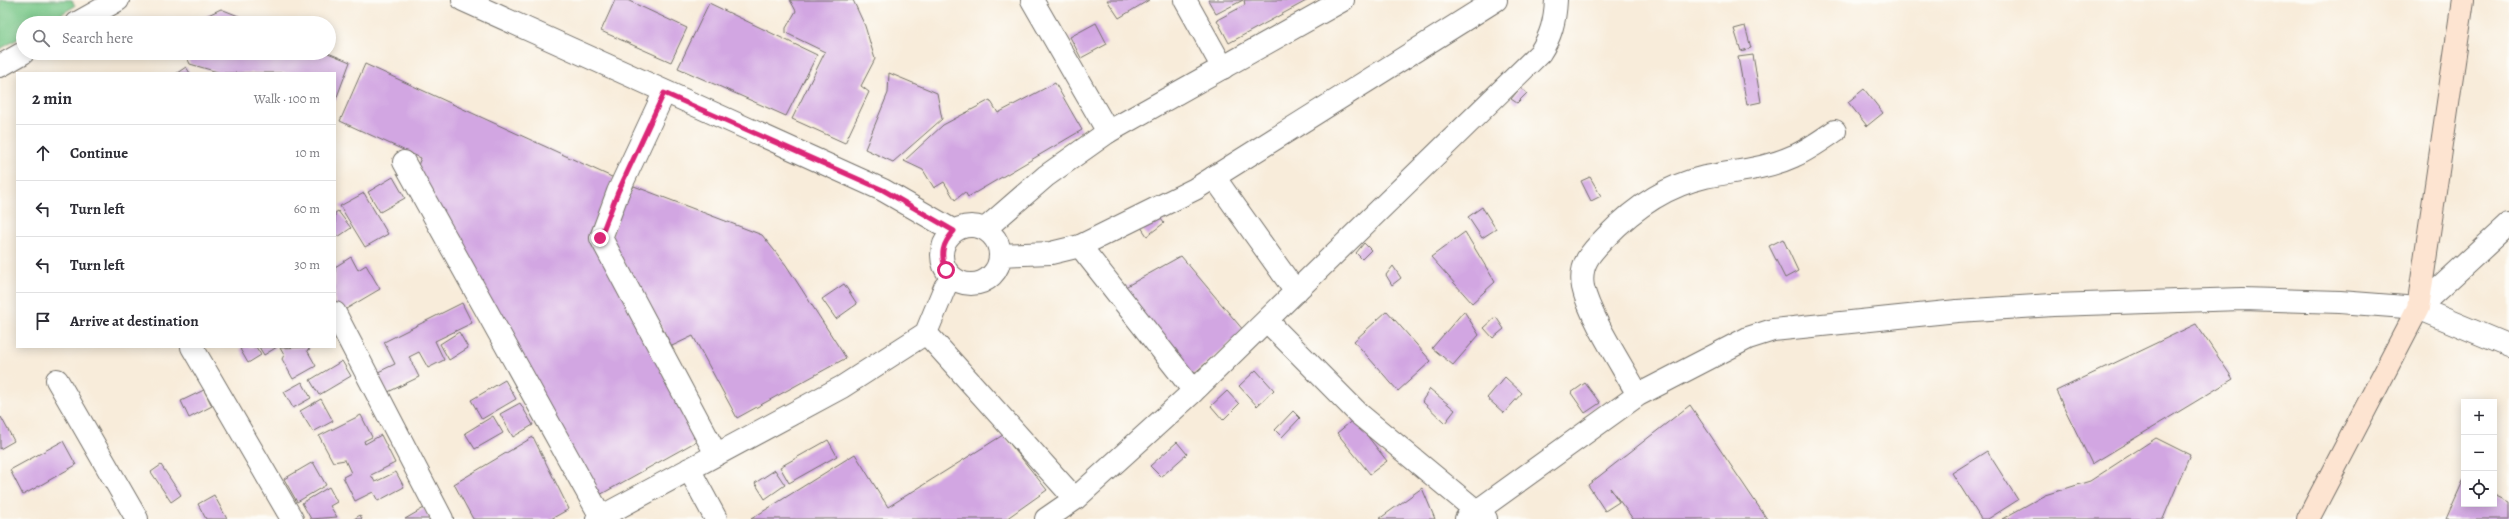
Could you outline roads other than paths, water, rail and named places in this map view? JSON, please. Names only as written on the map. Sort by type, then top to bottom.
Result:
[{"type":"main road","points":[[2308,519],[2418,308],[2464,0]]},
{"type":"street","points":[[86,12],[118,0]]},
{"type":"street","points":[[463,0],[664,93],[883,190],[954,231]]},
{"type":"street","points":[[1032,0],[1108,132]]},
{"type":"street","points":[[1185,0],[1223,68]]},
{"type":"street","points":[[985,229],[1046,176],[1108,132],[1343,0]]},
{"type":"street","points":[[1000,256],[1051,253],[1080,246],[1195,189],[1496,0]]},
{"type":"street","points":[[1046,519],[1075,499],[1194,391],[1540,53],[1550,37],[1555,17],[1556,0]]},
{"type":"street","points":[[0,66],[16,57]]},
{"type":"street","points":[[664,93],[618,192],[600,238],[716,454]]},
{"type":"street","points":[[1638,395],[1587,302],[1582,277],[1584,266],[1589,255],[1637,208],[1664,191],[1704,177],[1743,170],[1794,156],[1835,131]]},
{"type":"street","points":[[404,162],[599,518],[842,387],[926,332],[945,286],[953,278]]},
{"type":"street","points":[[1214,177],[1296,292]]},
{"type":"street","points":[[2418,308],[2509,224]]},
{"type":"street","points":[[974,226],[985,229],[999,245],[1000,256],[998,266],[993,276],[983,282],[973,285],[962,283],[953,278],[946,270],[942,249],[946,239],[954,231],[964,227],[974,226]]},
{"type":"street","points":[[1080,246],[1194,391]]},
{"type":"street","points":[[1267,321],[1359,414],[1476,516],[1638,395],[1748,338],[1773,330],[1958,311],[2174,300],[2340,302],[2418,308],[2509,346]]},
{"type":"street","points":[[336,315],[442,519]]},
{"type":"street","points":[[926,332],[1075,499]]},
{"type":"street","points":[[193,348],[292,519]]},
{"type":"street","points":[[57,380],[137,519]]},
{"type":"street","points":[[689,469],[716,519]]}]
